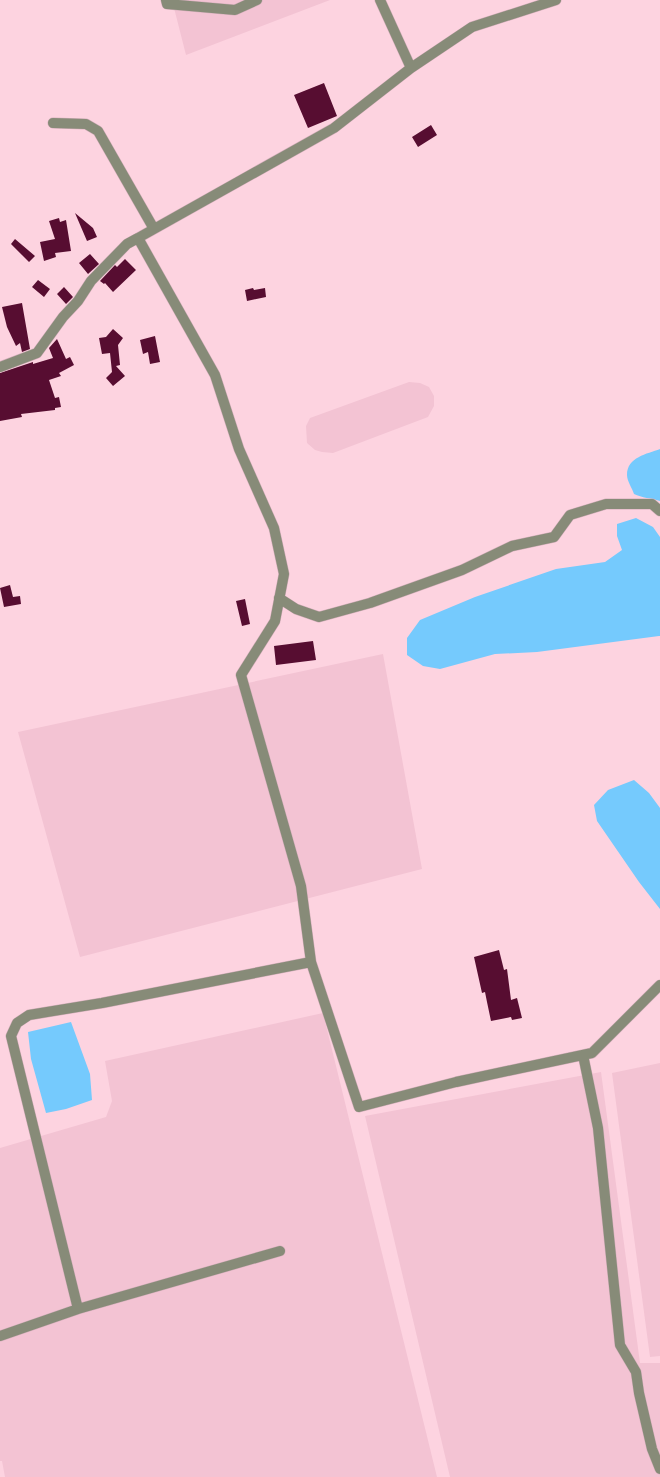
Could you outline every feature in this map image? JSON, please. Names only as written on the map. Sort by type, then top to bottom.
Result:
[{"type":"street","points":[[166,0],[167,4],[235,10],[257,0]]},
{"type":"street","points":[[380,0],[410,68]]},
{"type":"street","points":[[0,367],[38,353],[63,317],[78,301],[91,281],[127,244],[334,128],[410,68],[472,27],[556,0]]},
{"type":"street","points":[[53,123],[86,124],[98,131],[154,229]]},
{"type":"street","points":[[138,238],[215,375],[239,449],[274,528],[284,574],[275,621],[242,675],[302,886],[311,962],[359,1107],[456,1082],[592,1054],[660,985]]},
{"type":"street","points":[[279,598],[296,609],[319,617],[370,603],[462,570],[512,546],[554,537],[570,515],[606,504],[652,504],[660,511]]},
{"type":"street","points":[[78,1309],[12,1036],[17,1023],[29,1015],[102,1003],[311,962]]},
{"type":"street","points":[[583,1055],[598,1128],[620,1345],[636,1372],[639,1393],[652,1449],[660,1469]]},
{"type":"street","points":[[0,1336],[78,1309],[280,1251]]},
{"type":"shaded area","points":[[172,0],[330,0],[186,55]]},
{"type":"shaded area","points":[[409,382],[420,383],[429,387],[434,396],[434,406],[428,417],[333,453],[315,450],[307,443],[306,426],[310,418]]},
{"type":"shaded area","points":[[383,654],[422,869],[80,957],[18,732]]},
{"type":"shaded area","points":[[323,1013],[437,1477],[5,1477],[2,1461],[0,1461],[0,1148],[106,1117],[112,1101],[105,1061]]},
{"type":"shaded area","points":[[660,1063],[660,1356],[650,1357],[612,1073]]},
{"type":"shaded area","points":[[601,1072],[640,1363],[660,1363],[660,1477],[450,1477],[365,1116]]},
{"type":"water","points":[[660,449],[660,501],[634,494],[627,475],[630,464],[634,460]]},
{"type":"water","points":[[636,518],[653,527],[660,537],[660,636],[537,652],[495,654],[440,669],[423,666],[407,655],[407,638],[420,620],[475,597],[556,569],[605,562],[622,550],[617,536],[617,524]]},
{"type":"water","points":[[634,780],[649,793],[660,808],[660,909],[639,882],[597,821],[594,805],[608,790]]},
{"type":"water","points":[[71,1022],[90,1074],[92,1100],[66,1109],[46,1113],[31,1059],[28,1032]]},
{"type":"building","points":[[324,83],[337,116],[308,128],[294,95]]},
{"type":"building","points":[[431,125],[437,135],[418,147],[412,137]]},
{"type":"building","points":[[75,213],[93,228],[97,237],[87,241]]},
{"type":"building","points":[[59,218],[60,222],[66,220],[71,251],[55,253],[56,257],[44,261],[40,242],[55,239],[49,221]]},
{"type":"building","points":[[15,239],[35,256],[29,262],[11,244]]},
{"type":"building","points":[[90,254],[99,264],[88,274],[79,263]]},
{"type":"building","points":[[125,259],[136,270],[113,292],[105,283],[104,284],[100,281],[115,265],[117,267]]},
{"type":"building","points":[[38,280],[50,289],[44,297],[32,287]]},
{"type":"building","points":[[64,287],[73,297],[66,304],[57,294]]},
{"type":"building","points":[[253,288],[254,290],[265,288],[266,297],[247,301],[245,290]]},
{"type":"building","points":[[22,303],[30,349],[22,352],[20,343],[16,346],[7,327],[2,307]]},
{"type":"building","points":[[113,329],[123,338],[118,345],[120,365],[116,366],[125,376],[113,386],[106,378],[112,372],[110,353],[102,354],[99,338],[106,337]]},
{"type":"building","points":[[155,336],[160,362],[150,364],[148,352],[143,354],[140,340]]},
{"type":"building","points":[[57,339],[66,359],[70,357],[74,365],[59,373],[61,376],[49,380],[55,398],[59,397],[61,407],[55,408],[55,410],[21,414],[22,417],[0,421],[0,373],[33,362],[33,364],[53,358],[49,348]]},
{"type":"building","points":[[10,585],[13,597],[20,596],[21,604],[4,607],[0,588]]},
{"type":"building","points":[[245,599],[250,624],[242,626],[236,601]]},
{"type":"building","points":[[313,641],[316,660],[276,665],[274,646]]},
{"type":"building","points":[[499,950],[504,970],[507,969],[511,1000],[517,998],[522,1018],[512,1020],[511,1017],[491,1021],[485,992],[482,993],[474,957]]}]
